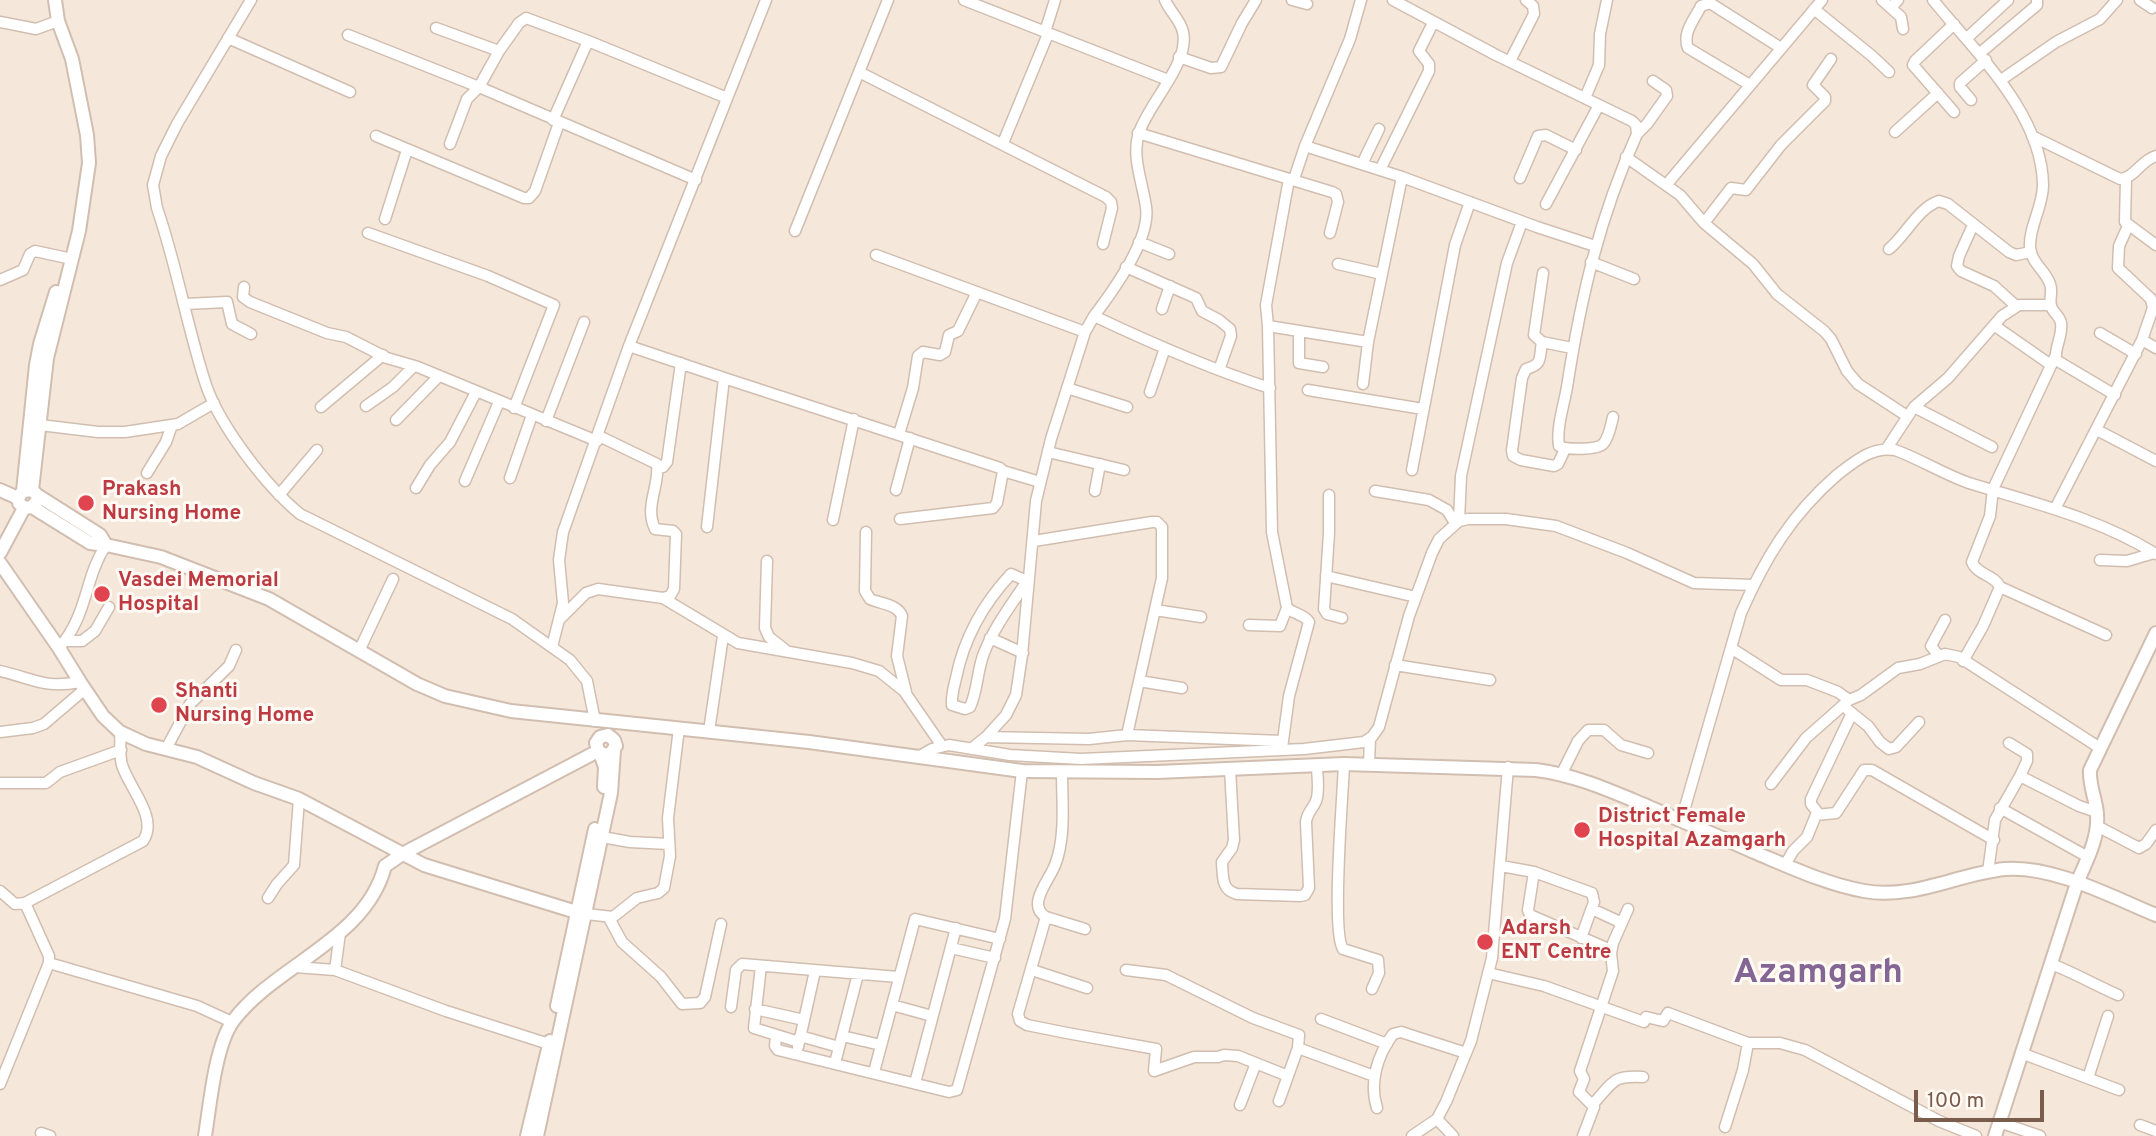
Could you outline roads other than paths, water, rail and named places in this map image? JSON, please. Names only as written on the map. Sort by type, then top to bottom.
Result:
[{"type":"street","points":[[0,554],[28,498],[47,358],[79,231],[89,163],[87,135],[72,59],[58,21],[55,0]]},
{"type":"street","points":[[251,0],[177,124],[154,176],[154,195],[206,387],[248,458],[279,495],[308,520],[512,619],[570,660],[587,681],[595,721],[611,741],[611,793],[553,1045],[537,1136]]},
{"type":"street","points":[[552,647],[563,603],[559,560],[561,540],[629,346],[766,0]]},
{"type":"street","points":[[796,231],[887,0]]},
{"type":"street","points":[[964,0],[1168,80]]},
{"type":"street","points":[[1003,143],[1047,33],[1055,0]]},
{"type":"street","points":[[971,749],[986,737],[1012,706],[1019,683],[1023,653],[1036,505],[1048,452],[1085,332],[1126,267],[1139,243],[1147,219],[1138,162],[1138,133],[1168,80],[1184,43],[1179,20],[1165,0]]},
{"type":"street","points":[[1179,57],[1211,68],[1221,67],[1256,0]]},
{"type":"street","points":[[1292,0],[1307,5]]},
{"type":"street","points":[[1249,625],[1276,627],[1282,624],[1287,608],[1272,532],[1266,305],[1292,179],[1350,39],[1361,0]]},
{"type":"street","points":[[1393,0],[1433,23],[1632,121],[1636,125],[1637,134]]},
{"type":"street","points":[[1510,61],[1534,14],[1533,6],[1526,0]]},
{"type":"street","points":[[1585,98],[1598,65],[1600,34],[1607,0]]},
{"type":"street","points":[[1667,184],[1822,0]]},
{"type":"street","points":[[1882,0],[1895,4],[1903,29]]},
{"type":"street","points":[[1933,0],[2001,80],[2032,136],[2040,157],[2043,186],[2041,204],[2031,237],[2031,252],[2051,285],[2050,305],[2062,323],[2053,361],[1993,489],[1990,516],[1972,562],[1975,568],[2000,587],[2106,635]]},
{"type":"street","points":[[1967,38],[2008,0]]},
{"type":"street","points":[[1971,100],[1960,87],[1960,83],[2036,5],[2037,0]]},
{"type":"street","points":[[2001,80],[2056,42],[2100,19],[2117,0]]},
{"type":"street","points":[[2140,0],[2152,8]]},
{"type":"street","points":[[1750,85],[1689,48],[1685,39],[1686,33],[1701,6],[1710,3],[1781,48]]},
{"type":"street","points":[[1814,9],[1889,72]]},
{"type":"street","points":[[450,144],[466,102],[479,87],[499,51],[519,23],[526,18],[727,98]]},
{"type":"street","points":[[0,22],[36,29],[58,21]]},
{"type":"street","points":[[1380,170],[1430,69],[1419,51],[1433,23]]},
{"type":"street","points":[[1954,24],[1913,63],[1914,68],[1954,112]]},
{"type":"street","points":[[436,28],[499,51]]},
{"type":"street","points":[[348,36],[479,87],[696,180]]},
{"type":"street","points":[[228,38],[350,93]]},
{"type":"street","points":[[376,136],[519,197],[529,198],[535,191],[556,121],[588,41]]},
{"type":"street","points":[[1703,223],[1731,188],[1746,190],[1781,145],[1825,101],[1825,97],[1813,85],[1831,59]]},
{"type":"street","points":[[859,72],[1003,143],[1109,200],[1111,214],[1103,244]]},
{"type":"street","points":[[1613,417],[1603,444],[1598,447],[1565,449],[1559,446],[1572,348],[1595,246],[1626,157],[1637,134],[1667,96],[1666,90],[1653,81]]},
{"type":"street","points":[[1895,132],[1938,93]]},
{"type":"street","points":[[1546,204],[1599,104]]},
{"type":"street","points":[[1362,164],[1379,129]]},
{"type":"street","points":[[1138,133],[1336,194],[1338,202],[1330,233]]},
{"type":"street","points":[[1520,178],[1538,136],[1546,135],[1576,150]]},
{"type":"street","points":[[2032,136],[2115,177],[2126,179]]},
{"type":"street","points":[[1305,146],[1402,177],[1595,246]]},
{"type":"street","points":[[385,219],[407,150]]},
{"type":"street","points":[[2156,156],[2144,161],[2126,179],[2124,216],[2128,226],[2156,245]]},
{"type":"street","points":[[1626,157],[1667,184],[1703,223],[1754,264],[1777,294],[1824,331],[1852,379],[1910,412],[1992,447]]},
{"type":"street","points":[[1363,384],[1368,342],[1402,177]]},
{"type":"street","points":[[1889,249],[1901,240],[1927,207],[1939,201],[1948,204],[2013,254],[2031,252]]},
{"type":"street","points":[[1412,470],[1455,245],[1470,202]]},
{"type":"street","points":[[1457,522],[1461,476],[1507,263],[1522,222]]},
{"type":"street","points":[[1973,225],[1957,266],[1961,271],[1994,286],[2016,306]]},
{"type":"street","points":[[2055,509],[2136,354],[2153,304],[2120,272],[2118,266],[2119,246],[2128,226]]},
{"type":"street","points":[[368,233],[488,276],[554,305],[514,408]]},
{"type":"street","points":[[1139,243],[1169,254]]},
{"type":"street","points":[[0,280],[23,270],[30,254],[35,251],[71,263]]},
{"type":"street","points":[[876,255],[1085,332]]},
{"type":"street","points":[[1591,262],[1634,279]]},
{"type":"street","points":[[28,498],[40,344],[60,281],[71,263]]},
{"type":"street","points":[[1338,264],[1382,274]]},
{"type":"street","points":[[1126,267],[1196,298],[1202,311],[1230,329],[1219,370]]},
{"type":"street","points":[[1543,273],[1533,330],[1535,339],[1572,348]]},
{"type":"street","points":[[1162,309],[1170,286]]},
{"type":"street","points":[[244,287],[243,297],[250,302],[327,333],[346,337],[499,402],[655,462],[658,467],[650,505],[652,525],[659,530],[674,532],[676,537],[674,589],[670,596],[663,598],[597,589],[586,593],[560,620]]},
{"type":"street","points":[[899,434],[913,388],[918,356],[923,352],[943,354],[949,335],[958,331],[977,292]]},
{"type":"street","points":[[185,304],[227,302],[232,324],[251,334]]},
{"type":"street","points":[[1887,448],[1910,412],[1948,378],[2002,316],[2016,306],[2050,305]]},
{"type":"street","points":[[1094,316],[1165,348],[1270,388]]},
{"type":"street","points":[[546,421],[584,322]]},
{"type":"street","points":[[1268,326],[1368,342]]},
{"type":"street","points":[[1995,326],[2115,395]]},
{"type":"street","points":[[1299,331],[1298,363],[1323,367]]},
{"type":"street","points":[[2100,333],[2136,354]]},
{"type":"street","points":[[2142,340],[2156,348]]},
{"type":"street","points":[[1542,342],[1539,363],[1535,367],[1525,369],[1522,378],[1513,456],[1554,466],[1558,464],[1565,449]]},
{"type":"street","points":[[629,346],[1041,482]]},
{"type":"street","points":[[1150,392],[1165,348]]},
{"type":"street","points":[[321,407],[383,355]]},
{"type":"street","points":[[658,467],[663,467],[667,462],[681,363]]},
{"type":"street","points":[[366,406],[393,387],[414,366]]},
{"type":"street","points":[[396,420],[439,376]]},
{"type":"street","points":[[707,527],[724,378]]},
{"type":"street","points":[[1066,388],[1128,407]]},
{"type":"street","points":[[1308,390],[1423,409]]},
{"type":"street","points":[[416,488],[430,465],[450,442],[476,392]]},
{"type":"street","points":[[465,481],[499,402]]},
{"type":"street","points":[[40,425],[119,432],[172,425],[185,421],[214,403]]},
{"type":"street","points":[[510,478],[532,415]]},
{"type":"street","points":[[833,520],[854,419]]},
{"type":"street","points":[[147,473],[166,442],[172,425]]},
{"type":"street","points":[[2097,430],[2156,461]]},
{"type":"street","points":[[896,490],[910,438]]},
{"type":"street","points":[[1681,821],[1741,613],[1754,584],[1775,545],[1803,507],[1846,468],[1869,453],[1887,448],[1904,453],[1966,482],[2116,531],[2155,553]]},
{"type":"street","points":[[279,495],[317,450]]},
{"type":"street","points":[[1048,452],[1124,470]]},
{"type":"street","points":[[1095,491],[1100,464]]},
{"type":"street","points":[[900,519],[993,508],[997,503],[1003,471]]},
{"type":"street","points":[[0,490],[28,498],[90,543],[161,557],[246,589],[301,616],[416,684],[445,696],[512,711],[809,742],[1023,771],[1157,772],[1344,764],[1508,767],[1562,774],[1605,788],[1807,875],[1863,891],[1887,894],[1905,892],[1988,872],[2028,870],[2077,883],[2156,915]]},
{"type":"street","points":[[1375,491],[1429,500],[1447,510],[1457,522]]},
{"type":"street","points":[[1329,495],[1325,612],[1330,616],[1342,618]]},
{"type":"street","points":[[986,737],[1089,739],[1127,735],[1282,745],[1344,746],[1364,742],[1379,727],[1395,665],[1432,553],[1439,539],[1457,522],[1496,518],[1556,526],[1615,548],[1694,583],[1754,584]]},
{"type":"street","points":[[1034,541],[1157,522],[1161,527],[1163,568],[1127,735]]},
{"type":"street","points":[[866,532],[865,591],[870,599],[897,608],[901,612],[897,656],[907,696]]},
{"type":"street","points":[[62,644],[80,615],[96,559],[106,545]]},
{"type":"street","points":[[2101,560],[2127,561],[2155,553]]},
{"type":"street","points":[[766,561],[765,628],[769,637],[789,653]]},
{"type":"street","points":[[0,563],[62,644],[82,686],[103,716],[120,732],[146,744],[197,757],[254,783],[299,799],[424,865],[583,914],[609,918],[620,913],[640,896],[663,890],[670,856],[668,818],[678,728]]},
{"type":"street","points":[[1011,574],[1029,578],[990,638],[981,662],[971,707],[965,709],[952,705],[958,667],[970,631],[1011,574]]},
{"type":"street","points":[[1326,576],[1416,597]]},
{"type":"street","points":[[359,651],[393,579]]},
{"type":"street","points":[[1964,661],[2000,587]]},
{"type":"street","points":[[663,598],[723,636],[745,646],[852,663],[879,671],[907,696],[942,746]]},
{"type":"street","points":[[62,644],[82,641],[95,631],[109,607]]},
{"type":"street","points":[[1282,745],[1289,696],[1309,621],[1287,608]]},
{"type":"street","points":[[1155,610],[1201,617]]},
{"type":"street","points":[[1939,656],[1931,646],[1945,620]]},
{"type":"street","points":[[1995,1136],[2077,883],[2094,842],[2097,819],[2090,770],[2156,632]]},
{"type":"street","points":[[709,731],[723,636]]},
{"type":"street","points":[[990,638],[1023,653]]},
{"type":"street","points":[[1731,648],[1781,680],[1807,680],[1838,692],[1852,713],[1889,749],[1896,747],[1919,722]]},
{"type":"street","points":[[166,749],[190,704],[229,666],[236,650]]},
{"type":"street","points":[[1771,784],[1805,738],[1845,703],[1861,695],[1898,668],[1920,664],[1939,656],[1952,655],[1964,661],[2100,748]]},
{"type":"street","points":[[1395,665],[1490,680]]},
{"type":"street","points":[[0,671],[46,685],[82,686]]},
{"type":"street","points":[[1139,681],[1182,688]]},
{"type":"street","points":[[0,732],[44,724],[82,686]]},
{"type":"street","points":[[1785,865],[1793,851],[1805,841],[1818,813],[1817,808],[1811,804],[1811,799],[1852,713]]},
{"type":"street","points":[[583,914],[604,789],[604,766],[597,740],[611,741],[643,725]]},
{"type":"street","points":[[1562,774],[1578,741],[1588,730],[1604,730],[1621,745],[1648,754]]},
{"type":"street","points":[[0,891],[15,904],[25,903],[137,845],[148,834],[147,817],[125,771],[120,732]]},
{"type":"street","points":[[1369,765],[1370,738]]},
{"type":"street","points":[[386,866],[404,853],[599,752],[610,754],[611,741]]},
{"type":"street","points":[[1988,872],[1995,820],[2027,761],[2027,754],[2009,743]]},
{"type":"street","points":[[917,757],[942,746],[1010,755],[1081,759],[1282,745]]},
{"type":"street","points":[[0,782],[46,783],[60,772],[121,750]]},
{"type":"street","points":[[1344,764],[1338,888],[1339,940],[1343,949],[1378,960],[1379,973],[1372,989]]},
{"type":"street","points":[[1230,768],[1233,845],[1222,862],[1224,885],[1237,894],[1300,896],[1305,895],[1308,888],[1306,822],[1307,815],[1316,802],[1317,765]]},
{"type":"street","points":[[1412,1136],[1437,1119],[1466,1053],[1489,973],[1501,866],[1508,767]]},
{"type":"street","points":[[1818,813],[1829,816],[1836,813],[1860,772],[1869,769],[1994,840]]},
{"type":"street","points":[[776,1036],[775,1048],[949,1092],[957,1090],[1000,939],[1007,905],[1023,771]]},
{"type":"street","points":[[1062,773],[1060,848],[1039,896],[1037,907],[1040,914],[1046,917],[1085,929]]},
{"type":"street","points":[[2020,776],[2079,806],[2139,848],[2146,844],[2156,830]]},
{"type":"street","points":[[268,898],[294,865],[299,799]]},
{"type":"street","points":[[2000,808],[2088,857]]},
{"type":"street","points":[[602,836],[630,842],[670,844]]},
{"type":"street","points":[[205,1136],[212,1087],[224,1040],[233,1022],[273,980],[340,933],[372,897],[386,866],[381,841]]},
{"type":"street","points":[[1501,866],[1534,872],[1592,893],[1595,899],[1581,938]]},
{"type":"street","points":[[1534,872],[1528,910],[1530,915],[1611,950]]},
{"type":"street","points":[[0,1084],[49,962],[49,956],[25,903]]},
{"type":"street","points":[[1592,909],[1622,923]]},
{"type":"street","points":[[1583,1136],[1593,1112],[1592,1104],[1580,1092],[1584,1079],[1580,1071],[1613,971],[1611,950],[1629,909]]},
{"type":"street","points":[[1046,917],[1018,1014],[1020,1021],[1027,1025],[1156,1049],[1154,1071],[1194,1057],[1218,1058],[1224,1055],[1238,1056],[1288,1076]]},
{"type":"street","points":[[609,918],[628,948],[661,977],[685,1005],[703,1002],[720,924]]},
{"type":"street","points":[[874,1072],[915,919],[1000,939]]},
{"type":"street","points":[[915,1083],[956,928]]},
{"type":"street","points":[[335,970],[340,933]]},
{"type":"street","points":[[951,948],[995,958]]},
{"type":"street","points":[[49,962],[197,1006],[233,1022]]},
{"type":"street","points":[[731,1007],[736,970],[742,964],[898,977]]},
{"type":"street","points":[[2051,964],[2085,977],[2118,995]]},
{"type":"street","points":[[761,966],[754,1028],[776,1036],[839,1047]]},
{"type":"street","points":[[295,967],[335,970],[446,1011],[553,1045]]},
{"type":"street","points":[[1032,970],[1087,988]]},
{"type":"street","points":[[1126,970],[1166,975],[1253,1018],[1299,1035],[1298,1048],[1279,1101]]},
{"type":"street","points":[[796,1054],[815,971]]},
{"type":"street","points":[[1489,973],[1544,986],[1644,1022],[1646,1017],[1663,1021],[1668,1013],[1748,1043],[1780,1043],[1805,1050],[1940,1121],[1976,1136]]},
{"type":"street","points":[[835,1063],[858,974]]},
{"type":"street","points":[[892,1005],[932,1016]]},
{"type":"street","points":[[755,1009],[804,1020]]},
{"type":"street","points":[[2088,1078],[2108,1016]]},
{"type":"street","points":[[1321,1019],[1387,1044]]},
{"type":"street","points":[[1377,1108],[1372,1092],[1374,1076],[1393,1034],[1401,1032],[1466,1053]]},
{"type":"street","points":[[842,1036],[881,1045]]},
{"type":"street","points":[[1725,1127],[1743,1070],[1748,1043]]},
{"type":"street","points":[[527,1136],[553,1045]]},
{"type":"street","points":[[1298,1048],[1374,1076]]},
{"type":"street","points":[[2021,1053],[2119,1090]]},
{"type":"street","points":[[1240,1105],[1256,1063]]},
{"type":"street","points":[[1592,1104],[1617,1078],[1643,1077]]},
{"type":"street","points":[[1437,1119],[1453,1136]]},
{"type":"street","points":[[1999,1122],[2040,1136]]},
{"type":"street","points":[[2140,1125],[2156,1131]]},
{"type":"place","name":"Prakash Nursing Home","points":[[86,503]]},
{"type":"place","name":"Vasdei Memorial Hospital","points":[[102,594]]},
{"type":"place","name":"Shanti Nursing Home","points":[[159,705]]},
{"type":"place","name":"District Female Hospital Azamgarh","points":[[1582,830]]},
{"type":"place","name":"Adarsh ENT Centre","points":[[1485,942]]},
{"type":"district","name":"Azamgarh","points":[[1818,975]]}]
